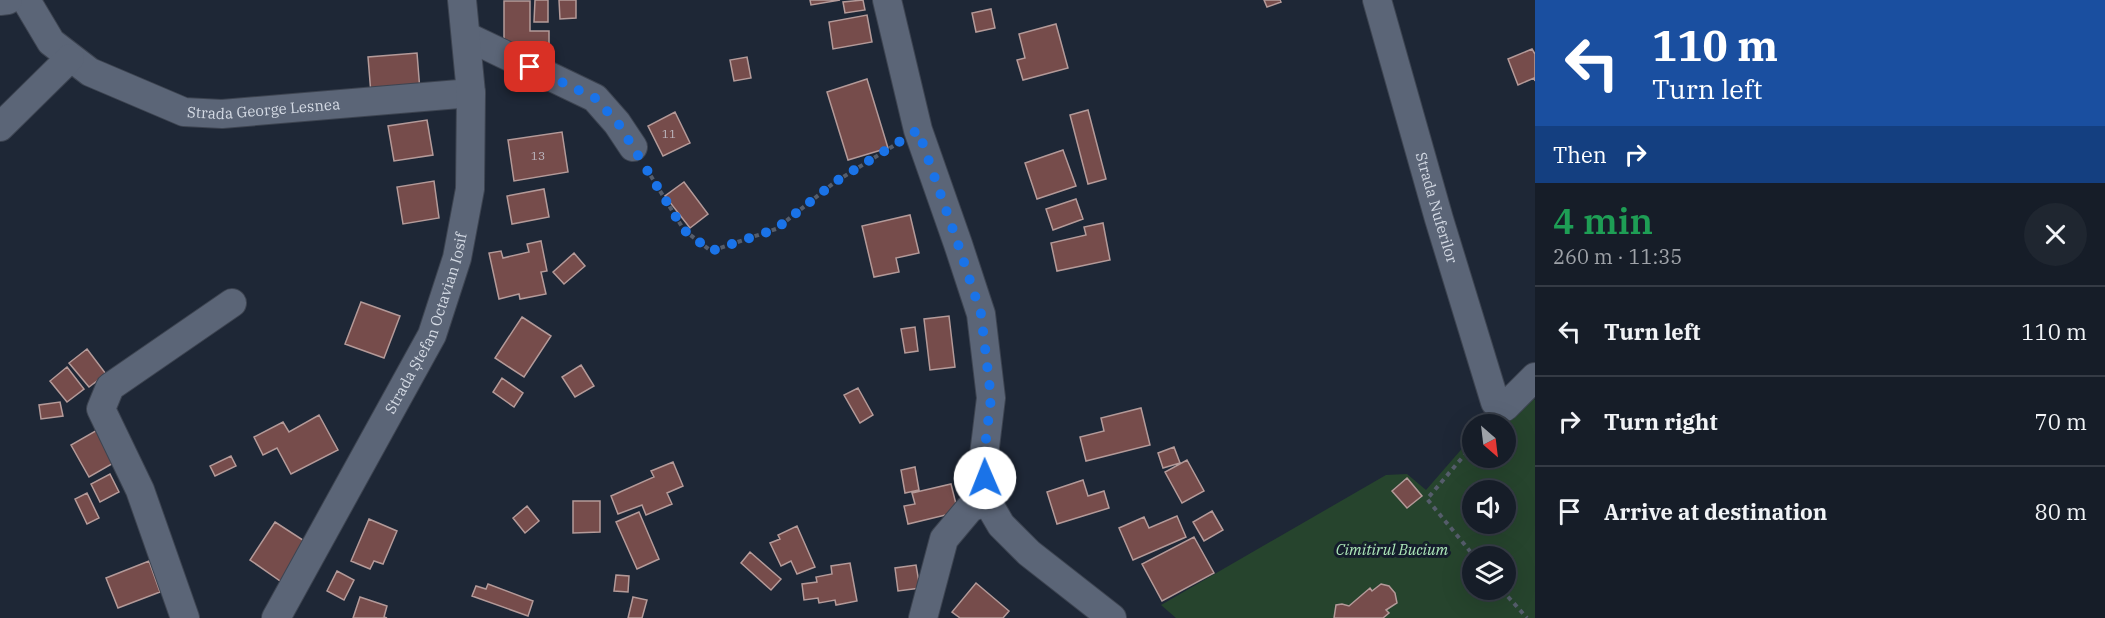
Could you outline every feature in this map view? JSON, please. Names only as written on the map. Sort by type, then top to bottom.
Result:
[{"type":"street","points":[[0,2],[8,0]]},
{"type":"street","name":"Strada George Lesnea","points":[[26,0],[51,42],[70,58],[90,72],[184,112],[222,114],[471,93]]},
{"type":"street","name":"Strada Ștefan Octavian Iosif","points":[[276,618],[432,335],[457,258],[470,189],[471,93],[462,0]]},
{"type":"street","points":[[887,0],[918,130],[981,314],[991,398],[984,455],[987,501],[1001,525],[1029,553],[1112,618]]},
{"type":"street","name":"Strada Nuferilor","points":[[1377,0],[1439,219],[1495,402],[1505,407],[1535,377]]},
{"type":"street","points":[[466,36],[595,98],[618,123],[633,147]]},
{"type":"street","points":[[0,127],[70,58]]},
{"type":"street","points":[[185,618],[140,490],[101,409],[110,387],[232,303]]},
{"type":"street","points":[[923,618],[944,539],[970,508],[987,501]]},
{"type":"path","points":[[633,147],[684,230],[711,251],[776,229],[835,182],[918,130]]},
{"type":"path","points":[[1462,458],[1427,499],[1466,546]]},
{"type":"path","points":[[1511,600],[1527,618]]},
{"type":"green space","name":"Cimitirul Bucium","points":[[1529,394],[1535,400],[1535,618],[1176,618],[1161,605],[1386,475],[1407,474],[1426,490],[1462,449],[1462,468],[1516,468],[1516,414],[1509,414]]},
{"type":"building","points":[[535,0],[548,0],[548,22],[534,22]]},
{"type":"building","points":[[559,0],[576,0],[576,18],[560,19]]},
{"type":"building","points":[[810,0],[840,0],[811,5]]},
{"type":"building","points":[[863,0],[865,10],[845,13],[843,2]]},
{"type":"building","points":[[1264,0],[1280,0],[1281,2],[1267,7]]},
{"type":"building","points":[[504,1],[530,1],[530,31],[549,31],[549,61],[523,61],[522,47],[504,47]]},
{"type":"building","points":[[991,9],[995,28],[976,32],[972,13]]},
{"type":"building","points":[[867,15],[872,42],[833,49],[829,22]]},
{"type":"building","points":[[1056,24],[1068,68],[1023,80],[1017,60],[1025,58],[1019,34]]},
{"type":"building","points":[[1532,49],[1535,54],[1535,81],[1534,78],[1518,85],[1508,59]]},
{"type":"building","points":[[417,53],[420,91],[371,94],[368,57]]},
{"type":"building","points":[[747,57],[751,78],[734,81],[730,60]]},
{"type":"building","points":[[867,79],[888,148],[848,160],[827,92]]},
{"type":"building","points":[[1088,110],[1106,179],[1088,184],[1070,115]]},
{"type":"building","points":[[675,112],[690,143],[663,156],[648,126]]},
{"type":"building","points":[[427,120],[433,155],[394,161],[388,126]]},
{"type":"building","points":[[562,132],[568,172],[514,181],[508,140]]},
{"type":"building","points":[[1063,150],[1076,186],[1037,199],[1025,163]]},
{"type":"building","points":[[434,181],[439,218],[403,224],[397,187]]},
{"type":"building","points":[[684,182],[708,214],[690,228],[665,196]]},
{"type":"building","points":[[544,189],[549,217],[512,224],[507,196]]},
{"type":"building","points":[[1076,199],[1083,219],[1053,230],[1046,209]]},
{"type":"building","points":[[910,215],[919,253],[896,258],[899,272],[874,277],[862,226]]},
{"type":"building","points":[[1103,223],[1110,260],[1057,271],[1051,243],[1086,235],[1084,227]]},
{"type":"building","points":[[541,241],[547,271],[541,272],[546,294],[520,299],[519,294],[499,299],[489,253],[501,251],[503,258],[529,252],[527,244]]},
{"type":"building","points":[[574,253],[585,266],[564,284],[553,272]]},
{"type":"building","points":[[361,302],[400,316],[384,358],[345,344]]},
{"type":"building","points":[[949,316],[955,367],[930,370],[924,319]]},
{"type":"building","points":[[522,317],[551,336],[524,377],[495,358]]},
{"type":"building","points":[[915,327],[918,351],[905,353],[901,329]]},
{"type":"building","points":[[87,349],[106,374],[89,387],[69,363]]},
{"type":"building","points":[[581,365],[594,386],[575,397],[562,377]]},
{"type":"building","points":[[67,367],[84,389],[67,402],[50,381]]},
{"type":"building","points":[[502,378],[523,393],[514,407],[493,392]]},
{"type":"building","points":[[858,388],[873,415],[860,423],[844,395]]},
{"type":"building","points":[[60,402],[63,416],[41,419],[39,405]]},
{"type":"building","points":[[1141,408],[1150,445],[1086,461],[1080,437],[1104,431],[1101,418]]},
{"type":"building","points":[[319,415],[338,450],[291,474],[277,448],[263,455],[254,437],[283,422],[289,432]]},
{"type":"building","points":[[99,429],[117,461],[89,477],[71,445]]},
{"type":"building","points":[[1174,447],[1180,463],[1163,468],[1158,453]]},
{"type":"building","points":[[231,456],[236,466],[215,476],[210,466]]},
{"type":"building","points":[[1187,460],[1204,491],[1182,503],[1165,472]]},
{"type":"building","points":[[673,462],[683,486],[667,493],[672,504],[646,515],[642,505],[618,514],[611,496],[654,477],[651,471]]},
{"type":"building","points":[[915,467],[919,490],[905,493],[901,470]]},
{"type":"building","points":[[110,474],[119,492],[100,502],[91,484]]},
{"type":"building","points":[[1407,478],[1422,496],[1407,508],[1392,491]]},
{"type":"building","points":[[1083,480],[1088,496],[1104,491],[1109,508],[1057,524],[1047,492]]},
{"type":"building","points":[[951,484],[958,512],[908,524],[904,506],[915,504],[912,493]]},
{"type":"building","points":[[87,493],[99,518],[87,524],[75,499]]},
{"type":"building","points":[[573,501],[600,501],[600,532],[573,533]]},
{"type":"building","points":[[527,506],[539,521],[525,533],[513,518]]},
{"type":"building","points":[[1212,511],[1223,530],[1204,541],[1193,522]]},
{"type":"building","points":[[639,512],[659,559],[637,569],[616,522]]},
{"type":"building","points":[[1177,516],[1186,537],[1133,560],[1119,528],[1144,517],[1149,528]]},
{"type":"building","points":[[369,519],[397,531],[383,564],[374,561],[370,569],[351,561]]},
{"type":"building","points":[[275,522],[309,544],[283,583],[250,560]]},
{"type":"building","points":[[797,526],[815,567],[797,574],[791,561],[781,566],[770,543],[780,539],[778,535]]},
{"type":"building","points":[[1194,537],[1214,573],[1162,601],[1142,564]]},
{"type":"building","points":[[750,552],[781,579],[771,590],[741,563]]},
{"type":"building","points":[[149,561],[160,592],[118,608],[106,578]]},
{"type":"building","points":[[850,563],[857,601],[836,605],[835,600],[819,603],[818,598],[804,600],[802,584],[817,582],[816,577],[832,574],[831,566]]},
{"type":"building","points":[[916,565],[920,588],[898,591],[895,568]]},
{"type":"building","points":[[337,571],[354,580],[344,600],[327,591]]},
{"type":"building","points":[[616,575],[629,576],[628,592],[614,591]]},
{"type":"building","points":[[976,583],[1009,611],[1003,618],[960,618],[952,612]]},
{"type":"building","points":[[488,584],[533,601],[528,616],[472,596],[476,586],[486,589]]},
{"type":"building","points":[[1381,584],[1389,586],[1395,593],[1397,603],[1386,610],[1389,613],[1383,618],[1334,618],[1336,605],[1349,606],[1370,588],[1372,591]]},
{"type":"building","points":[[360,597],[387,606],[384,617],[387,618],[353,618]]},
{"type":"building","points":[[633,597],[647,600],[642,618],[628,618]]},
{"type":"route","points":[[530,67],[595,98],[618,123],[684,230],[711,251],[776,229],[835,182],[918,130],[981,314],[991,398],[984,455],[985,478]]}]
